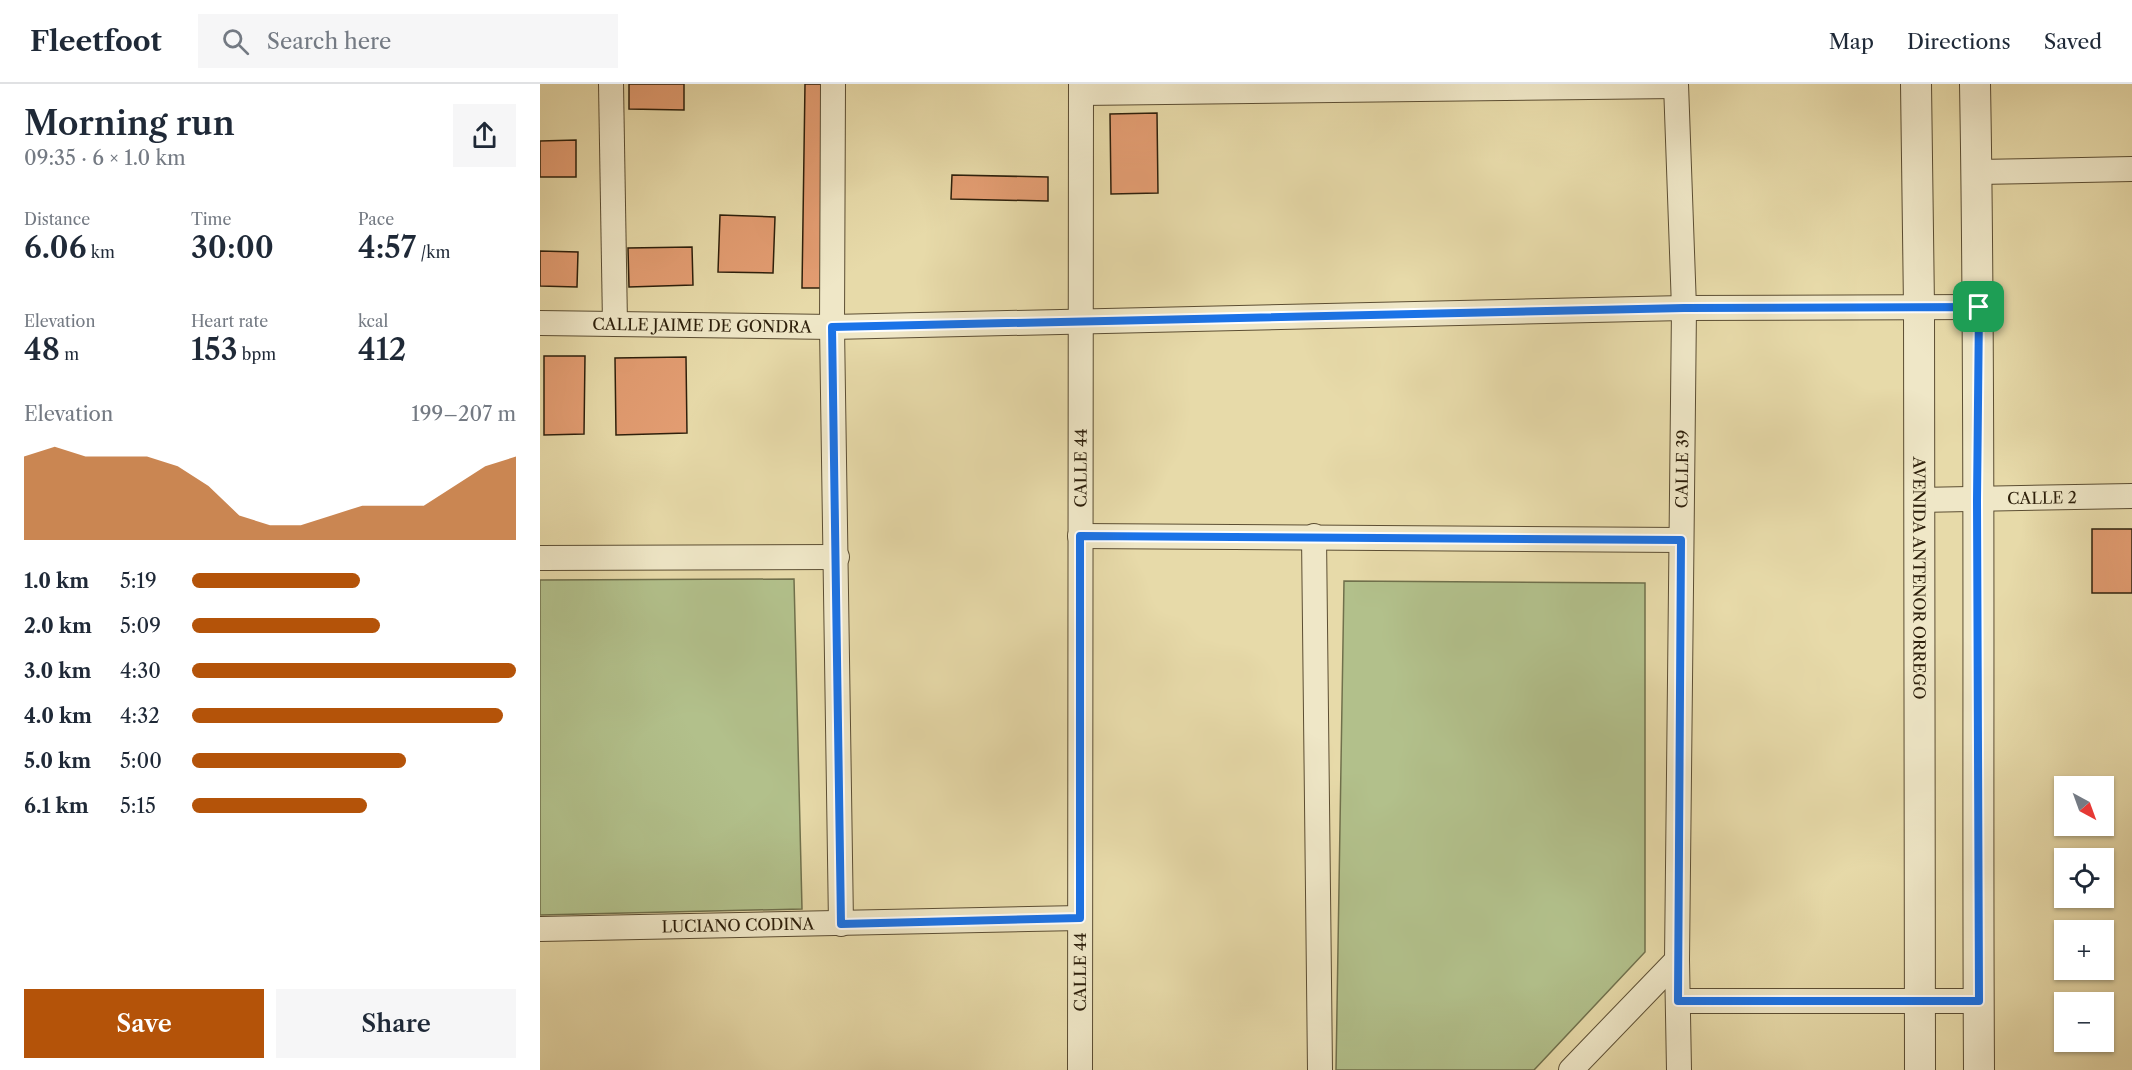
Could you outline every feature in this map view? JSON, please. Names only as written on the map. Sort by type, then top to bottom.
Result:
[{"type":"street","points":[[611,84],[615,324]]},
{"type":"street","points":[[833,84],[832,327],[841,924]]},
{"type":"street","name":"AVENIDA ANTENOR ORREGO","points":[[1916,84],[1919,307],[1920,1070]]},
{"type":"street","points":[[1975,84],[1979,307],[1977,500],[1979,1070]]},
{"type":"street","points":[[1081,88],[1676,85]]},
{"type":"street","name":"CALLE 39","points":[[1676,85],[1684,308],[1677,960],[1679,1070]]},
{"type":"street","name":"CALLE 44","points":[[1080,1070],[1081,88]]},
{"type":"street","points":[[1977,172],[2132,169]]},
{"type":"street","name":"CALLE JAIME DE GONDRA","points":[[540,323],[832,327],[1684,308],[1979,307]]},
{"type":"street","name":"CALLE 2","points":[[1918,500],[2132,496]]},
{"type":"street","points":[[1080,536],[1681,540]]},
{"type":"street","points":[[1314,536],[1320,1070]]},
{"type":"street","points":[[540,558],[837,556]]},
{"type":"street","name":"LUCIANO CODINA","points":[[540,929],[1080,918]]},
{"type":"street","points":[[1571,1070],[1677,960]]},
{"type":"street","points":[[1678,1001],[1979,1001]]},
{"type":"green space","points":[[794,579],[802,909],[540,915],[540,580]]},
{"type":"green space","points":[[1344,581],[1645,583],[1645,952],[1534,1070],[1336,1070]]},
{"type":"building","points":[[629,84],[684,84],[684,110],[629,109]]},
{"type":"building","points":[[805,84],[826,84],[823,288],[802,288]]},
{"type":"building","points":[[1157,113],[1158,193],[1111,194],[1110,114]]},
{"type":"building","points":[[576,140],[576,177],[540,177],[540,141]]},
{"type":"building","points":[[952,175],[1048,177],[1048,201],[951,199]]},
{"type":"building","points":[[720,215],[775,217],[773,273],[718,272]]},
{"type":"building","points":[[692,247],[693,285],[629,287],[628,248]]},
{"type":"building","points":[[540,251],[578,252],[577,287],[540,286]]},
{"type":"building","points":[[544,356],[585,356],[584,434],[544,435]]},
{"type":"building","points":[[686,357],[687,433],[616,435],[615,358]]},
{"type":"building","points":[[2092,529],[2132,529],[2132,593],[2092,593]]},
{"type":"route","points":[[1979,307],[1977,500],[1979,1001],[1678,1001],[1681,540],[1080,536],[1080,918],[841,924],[832,327],[1684,308],[1979,307]]}]
